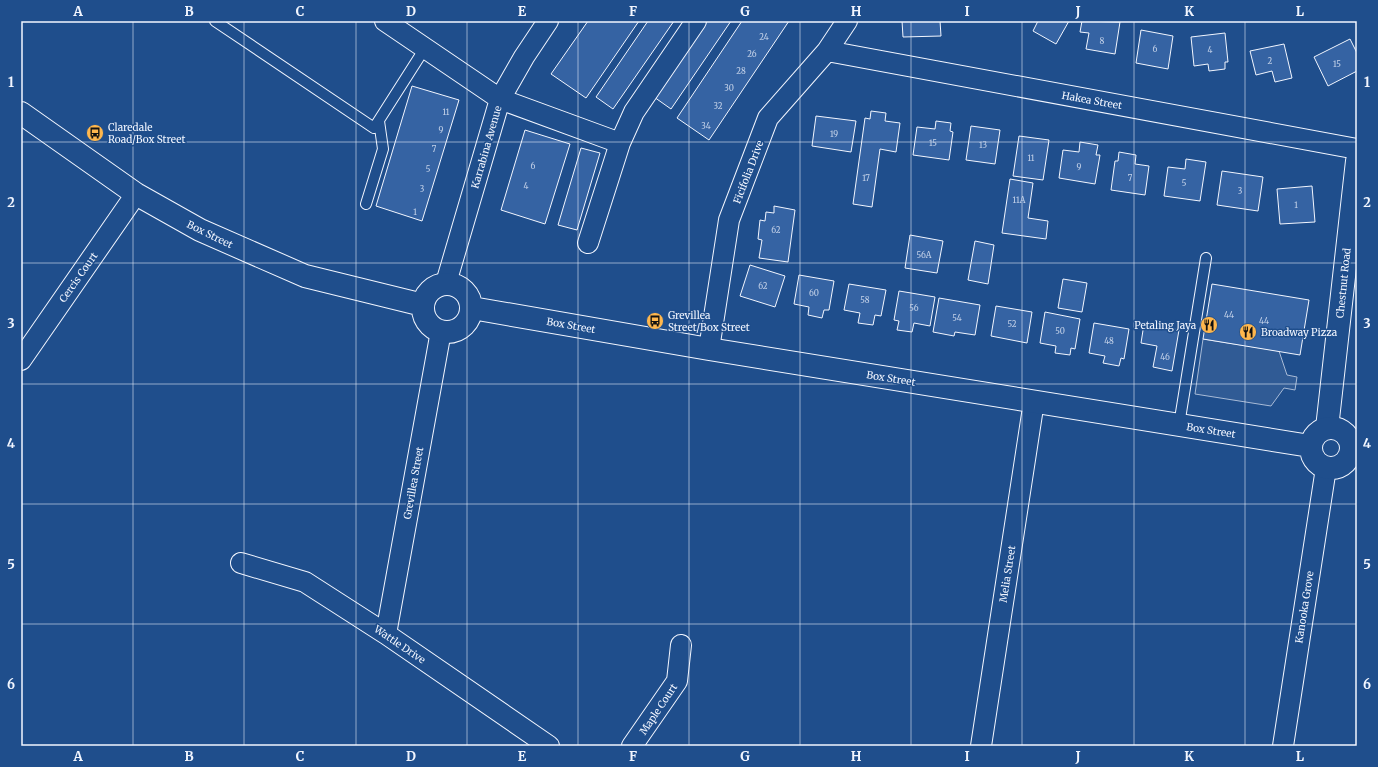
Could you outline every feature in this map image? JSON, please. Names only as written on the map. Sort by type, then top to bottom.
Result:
[{"type":"main road","name":"Box Street","points":[[21,113],[136,194],[200,230],[305,276],[423,304]]},
{"type":"main road","name":"Chestnut Road","points":[[1327,428],[1357,161]]},
{"type":"main road","points":[[446,283],[454,284],[461,287],[471,300],[471,315],[467,322],[455,331],[440,331],[429,324],[423,311],[423,304],[430,290],[438,285],[446,283]]},
{"type":"main road","name":"Box Street","points":[[472,308],[709,349],[1310,446]]},
{"type":"main road","points":[[1327,428],[1334,428],[1340,430],[1346,435],[1354,452],[1344,464],[1331,469],[1319,465],[1314,460],[1311,454],[1310,446],[1312,440],[1317,434],[1327,428]]},
{"type":"street","points":[[385,21],[500,99],[620,143]]},
{"type":"street","name":"Karrabina Avenue","points":[[446,283],[500,99],[524,57],[548,21]]},
{"type":"street","points":[[588,243],[620,143],[634,112],[696,21]]},
{"type":"street","name":"Ficifolia Drive","points":[[709,349],[729,220],[768,118],[827,51],[847,21]]},
{"type":"street","name":"Hakea Street","points":[[827,51],[1357,149]]},
{"type":"street","name":"Cercis Court","points":[[21,360],[136,194]]},
{"type":"street","name":"Grevillea Street","points":[[386,634],[440,331]]},
{"type":"street","name":"Melia Street","points":[[981,746],[1034,401]]},
{"type":"street","name":"Kanooka Grove","points":[[1283,746],[1326,468]]},
{"type":"street","name":"Wattle Drive","points":[[241,563],[305,582],[386,634],[549,746]]},
{"type":"street","name":"Maple Court","points":[[632,746],[677,681],[681,645]]},
{"type":"lane","points":[[215,21],[374,128],[425,48]]},
{"type":"lane","points":[[366,204],[383,149],[379,121]]},
{"type":"lane","points":[[1179,425],[1206,258]]},
{"type":"shaded area","points":[[1203,339],[1279,351],[1287,375],[1297,377],[1295,390],[1284,388],[1271,406],[1195,394]]},
{"type":"building","points":[[588,21],[639,21],[586,98],[551,74]]},
{"type":"building","points":[[648,21],[674,21],[613,109],[596,97]]},
{"type":"building","points":[[707,21],[731,21],[671,109],[654,97]]},
{"type":"building","points":[[742,21],[789,21],[709,140],[677,118]]},
{"type":"building","points":[[902,21],[940,21],[941,36],[903,37]]},
{"type":"building","points":[[1038,21],[1069,21],[1056,44],[1033,31]]},
{"type":"building","points":[[1082,21],[1120,22],[1115,54],[1086,49],[1089,33],[1080,32]]},
{"type":"building","points":[[1141,30],[1173,36],[1168,69],[1136,63]]},
{"type":"building","points":[[1225,33],[1228,62],[1225,62],[1225,69],[1209,71],[1208,64],[1194,66],[1191,37]]},
{"type":"building","points":[[1350,39],[1357,53],[1357,71],[1328,86],[1314,57]]},
{"type":"building","points":[[1284,44],[1292,78],[1275,82],[1272,71],[1256,75],[1250,51]]},
{"type":"building","points":[[412,86],[459,100],[422,221],[376,206]]},
{"type":"building","points":[[871,111],[886,113],[885,121],[900,123],[896,152],[880,149],[872,207],[853,204],[865,118],[870,119]]},
{"type":"building","points":[[816,116],[856,121],[851,152],[812,146]]},
{"type":"building","points":[[936,121],[951,123],[950,131],[953,132],[949,160],[913,155],[917,127],[935,129]]},
{"type":"building","points":[[971,126],[1000,130],[995,164],[966,160]]},
{"type":"building","points":[[525,130],[570,144],[545,224],[501,210]]},
{"type":"building","points":[[1019,136],[1049,140],[1043,180],[1013,176]]},
{"type":"building","points":[[1080,142],[1098,145],[1096,155],[1100,155],[1095,184],[1059,178],[1063,150],[1079,152]]},
{"type":"building","points":[[581,148],[600,153],[577,230],[558,225]]},
{"type":"building","points":[[1119,152],[1136,155],[1135,164],[1149,166],[1145,195],[1111,190],[1115,161],[1118,161]]},
{"type":"building","points":[[1186,159],[1206,162],[1200,201],[1164,196],[1168,167],[1185,169]]},
{"type":"building","points":[[1222,171],[1263,177],[1258,211],[1217,205]]},
{"type":"building","points":[[1010,179],[1033,183],[1028,218],[1048,221],[1046,239],[1002,233]]},
{"type":"building","points":[[1312,186],[1315,222],[1280,224],[1277,189]]},
{"type":"building","points":[[774,206],[795,210],[788,262],[759,258],[762,240],[758,239],[760,220],[765,221],[766,212],[774,213]]},
{"type":"building","points":[[910,235],[943,241],[937,273],[905,268]]},
{"type":"building","points":[[975,241],[994,245],[988,284],[968,280]]},
{"type":"building","points":[[750,265],[785,276],[775,307],[740,296]]},
{"type":"building","points":[[799,275],[834,281],[829,310],[824,310],[822,318],[808,315],[809,307],[794,304]]},
{"type":"building","points":[[1063,279],[1087,283],[1082,312],[1058,308]]},
{"type":"building","points":[[849,284],[886,290],[881,316],[875,315],[873,325],[858,323],[860,313],[844,310]]},
{"type":"building","points":[[1212,284],[1309,300],[1300,355],[1203,339]]},
{"type":"building","points":[[899,291],[935,297],[930,326],[914,323],[912,332],[897,330],[899,321],[894,320]]},
{"type":"building","points":[[939,298],[980,305],[975,335],[955,332],[954,336],[933,332]]},
{"type":"building","points":[[996,306],[1032,312],[1027,343],[991,336]]},
{"type":"building","points":[[1045,312],[1080,319],[1075,349],[1071,348],[1070,355],[1055,353],[1056,346],[1040,343]]},
{"type":"building","points":[[1094,323],[1129,329],[1124,359],[1121,358],[1119,366],[1103,363],[1105,356],[1089,353]]},
{"type":"building","points":[[1144,324],[1179,330],[1172,371],[1153,367],[1157,346],[1141,343]]},
{"type":"place","name":"Claredale Road/Box Street","points":[[95,133]]},
{"type":"place","name":"Grevillea Street/Box Street","points":[[655,321]]},
{"type":"place","name":"Petaling Jaya","points":[[1209,325]]},
{"type":"place","name":"Broadway Pizza","points":[[1248,332]]}]
